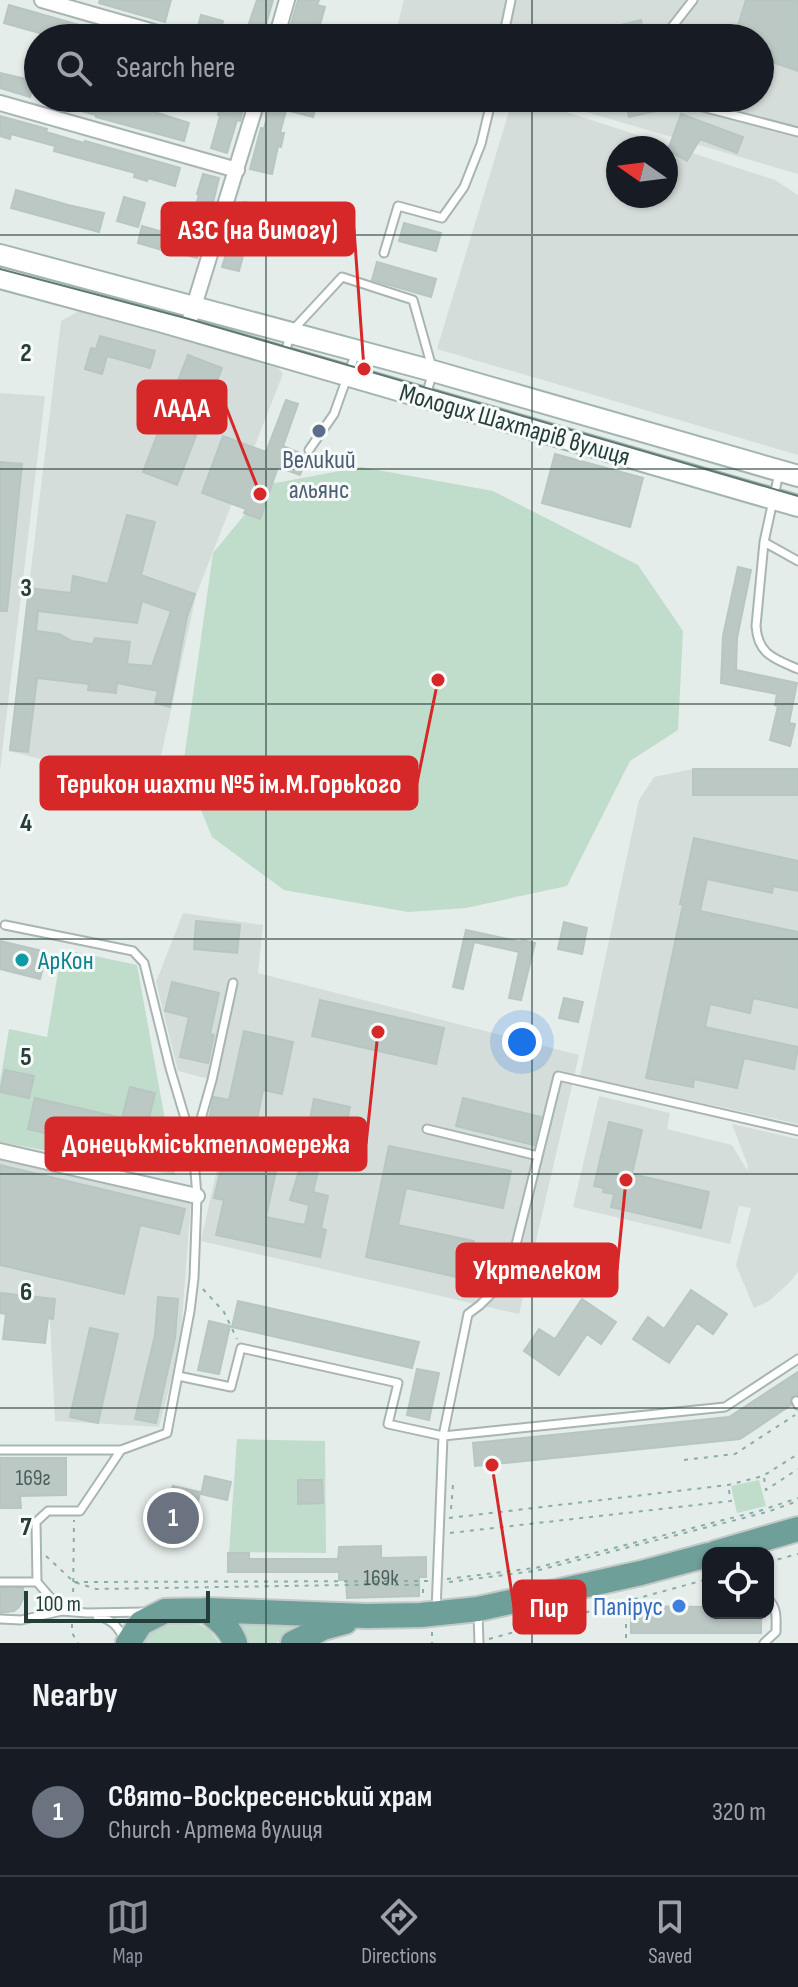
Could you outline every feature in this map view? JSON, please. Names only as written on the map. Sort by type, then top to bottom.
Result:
[{"type":"main road","name":"Молодих Шахтарів вулиця","points":[[0,255],[433,371],[788,474]]},
{"type":"main road","name":"Молодих Шахтарів вулиця","points":[[0,278],[798,506]]},
{"type":"main road","points":[[768,1547],[798,1529]]},
{"type":"main road","points":[[127,1643],[141,1623],[165,1611],[366,1616],[478,1609],[702,1557]]},
{"type":"main road","points":[[206,1610],[222,1622],[235,1643]]},
{"type":"main road","points":[[293,1643],[323,1628],[366,1616]]},
{"type":"street","points":[[42,0],[126,24]]},
{"type":"street","points":[[280,24],[287,0]]},
{"type":"street","points":[[0,103],[24,110]]},
{"type":"street","points":[[32,112],[237,170]]},
{"type":"street","points":[[187,329],[254,112]]},
{"type":"street","points":[[0,1151],[197,1196]]},
{"type":"lane","points":[[506,24],[511,0]]},
{"type":"lane","points":[[674,24],[693,0]]},
{"type":"lane","points":[[384,253],[398,206],[442,218],[464,187],[481,144],[489,112]]},
{"type":"lane","points":[[722,112],[798,132]]},
{"type":"lane","points":[[284,357],[291,332],[342,277],[413,300],[433,371],[425,398]]},
{"type":"lane","points":[[309,450],[334,414],[357,351]]},
{"type":"lane","points":[[788,474],[773,499],[764,542],[756,626],[762,650],[798,669]]},
{"type":"lane","points":[[764,542],[798,561]]},
{"type":"lane","points":[[0,1450],[121,1450],[167,1433],[190,1311],[197,1196],[193,1147],[144,963],[133,951],[5,925]]},
{"type":"lane","points":[[193,1147],[212,1080],[233,983]]},
{"type":"lane","points":[[436,1613],[443,1436],[468,1314],[508,1277],[558,1076],[798,1131]]},
{"type":"lane","points":[[427,1129],[538,1156]]},
{"type":"lane","points":[[178,1376],[231,1387],[241,1348],[398,1383],[388,1424],[443,1436],[725,1407],[798,1359]]},
{"type":"lane","points":[[777,1373],[783,1382]]},
{"type":"lane","points":[[62,1611],[37,1582],[36,1522],[48,1511],[80,1512],[121,1450]]},
{"type":"lane","points":[[0,1582],[37,1582]]},
{"type":"lane","points":[[764,1643],[776,1632],[777,1613],[774,1606]]},
{"type":"lane","points":[[478,1609],[479,1642]]},
{"type":"lane","points":[[0,1619],[21,1620],[62,1611],[165,1611]]},
{"type":"lane","points":[[87,1613],[107,1618],[119,1628],[127,1643]]},
{"type":"path","points":[[194,1278],[224,1312],[241,1348]]},
{"type":"path","points":[[684,1460],[735,1454],[797,1415]]},
{"type":"path","points":[[440,1520],[728,1485],[763,1476],[798,1454]]},
{"type":"path","points":[[763,1476],[766,1490],[798,1469]]},
{"type":"path","points":[[439,1534],[731,1501],[728,1485]]},
{"type":"path","points":[[74,1582],[437,1582],[535,1571],[767,1512],[798,1500]]},
{"type":"path","points":[[74,1582],[80,1512]]},
{"type":"path","points":[[36,1547],[74,1582],[96,1589],[419,1585]]},
{"type":"path","points":[[774,1553],[798,1554]]},
{"type":"path","points":[[479,1642],[702,1581]]},
{"type":"path","points":[[626,1603],[626,1643]]},
{"type":"shaded area","points":[[404,0],[798,0],[798,174],[678,139],[678,136],[668,136],[586,112],[774,112],[774,24],[398,24]]},
{"type":"shaded area","points":[[509,112],[567,112],[640,136],[606,136],[606,208],[678,208],[678,148],[775,180],[798,195],[798,455],[437,349]]},
{"type":"shaded area","points":[[84,308],[271,359],[283,374],[196,595],[154,788],[9,751],[61,321]]},
{"type":"shaded area","points":[[0,393],[45,396],[0,770]]},
{"type":"shaded area","points":[[693,769],[798,769],[798,1124],[580,1076],[639,800],[654,777]]},
{"type":"shaded area","points":[[183,913],[263,925],[258,973],[579,1055],[519,1314],[201,1241],[223,1142],[203,1136],[216,1081],[178,1071],[156,982]]},
{"type":"shaded area","points":[[599,1096],[670,1113],[667,1129],[732,1145],[747,1170],[732,1124],[798,1139],[798,1272],[790,1282],[769,1301],[754,1308],[736,1265],[751,1208],[739,1206],[730,1244],[573,1207]]},
{"type":"shaded area","points":[[0,1159],[191,1202],[180,1346],[159,1427],[55,1421],[50,1320],[0,1314]]},
{"type":"green space","points":[[361,467],[493,491],[638,565],[683,631],[678,730],[630,761],[567,886],[466,908],[408,912],[284,890],[212,837],[183,766],[213,553],[270,484]]},
{"type":"green space","points":[[62,949],[137,965],[175,1175],[0,1142],[0,1082],[9,1029],[47,1037]]},
{"type":"green space","points":[[237,1439],[325,1441],[326,1553],[229,1552]]},
{"type":"green space","points":[[759,1480],[766,1506],[737,1513],[731,1486]]},
{"type":"green space","points":[[193,1621],[209,1630],[219,1643],[141,1643],[158,1626]]},
{"type":"green space","points":[[289,1621],[293,1630],[277,1643],[245,1643],[237,1623],[239,1622]]},
{"type":"building","points":[[100,0],[171,0],[165,22],[99,3]]},
{"type":"building","points":[[257,0],[273,0],[266,24],[249,24]]},
{"type":"building","points":[[298,0],[319,0],[317,5],[325,7],[320,24],[291,24]]},
{"type":"building","points":[[746,0],[798,0],[798,71],[774,63],[774,24],[738,24]]},
{"type":"building","points":[[9,5],[76,24],[24,24],[24,29],[4,23]]},
{"type":"building","points":[[201,15],[223,21],[222,24],[199,24]]},
{"type":"building","points":[[0,73],[24,78],[24,95],[0,88]]},
{"type":"building","points":[[85,112],[154,112],[189,123],[184,141]]},
{"type":"building","points":[[219,112],[242,112],[227,153],[211,148]]},
{"type":"building","points":[[268,112],[285,112],[280,133],[284,133],[281,147],[278,146],[272,174],[250,169],[261,128],[264,129]]},
{"type":"building","points":[[294,112],[314,112],[313,117]]},
{"type":"building","points":[[628,112],[652,112],[629,117]]},
{"type":"building","points":[[681,114],[743,137],[737,153],[700,139],[687,161],[678,156],[678,136],[673,136]]},
{"type":"building","points":[[0,116],[84,143],[180,168],[175,186],[148,178],[147,181],[134,177],[135,173],[54,151],[55,146],[11,134],[10,139],[0,136]]},
{"type":"building","points":[[203,174],[219,178],[197,258],[182,254]]},
{"type":"building","points":[[16,190],[104,213],[99,232],[11,208]]},
{"type":"building","points":[[124,197],[145,203],[138,227],[117,221]]},
{"type":"building","points":[[244,202],[265,207],[260,236],[249,233],[239,271],[222,267],[229,244],[233,245]]},
{"type":"building","points":[[404,223],[441,233],[436,251],[399,241]]},
{"type":"building","points":[[142,226],[166,233],[162,250],[138,243]]},
{"type":"building","points":[[377,262],[436,279],[431,297],[372,280]]},
{"type":"building","points":[[100,336],[155,351],[150,368],[107,356],[102,374],[85,369],[91,348],[96,349]]},
{"type":"building","points":[[188,355],[222,368],[177,485],[143,472]]},
{"type":"building","points":[[286,400],[298,404],[283,446],[307,456],[300,475],[278,467],[260,519],[244,513],[246,509],[202,493],[223,436],[266,452]]},
{"type":"building","points":[[555,454],[643,478],[630,527],[542,503]]},
{"type":"building","points":[[0,462],[22,464],[7,611],[0,611]]},
{"type":"building","points":[[127,515],[155,522],[141,575],[195,594],[187,617],[170,707],[155,703],[158,691],[117,683],[116,693],[88,690],[89,684],[37,678],[28,752],[10,750],[29,588],[71,593],[73,576],[108,584]],"holes":[[[142,601],[171,611],[152,666],[127,664],[130,642],[95,638],[93,644],[36,631],[38,611],[137,623]]]},
{"type":"building","points":[[738,567],[751,570],[737,638],[736,670],[797,683],[789,723],[795,724],[790,746],[770,740],[778,706],[775,705],[777,694],[721,683],[723,636]]},
{"type":"building","points":[[693,769],[798,769],[798,795],[693,795]]},
{"type":"building","points":[[694,838],[798,861],[798,891],[773,886],[772,893],[707,879],[700,911],[798,932],[798,1008],[753,998],[750,1013],[710,1004],[705,1027],[798,1047],[794,1069],[744,1058],[737,1088],[694,1079],[693,1087],[646,1078]]},
{"type":"building","points":[[196,921],[240,925],[237,953],[194,949]]},
{"type":"building","points":[[564,922],[587,928],[582,954],[558,949]]},
{"type":"building","points":[[466,930],[535,943],[521,1000],[509,998],[519,952],[474,942],[463,989],[453,987]]},
{"type":"building","name":"АрКон","points":[[0,941],[47,952],[40,979],[0,969]]},
{"type":"building","points":[[172,982],[219,993],[210,1034],[214,1035],[208,1063],[180,1057],[189,1017],[165,1011]]},
{"type":"building","points":[[564,998],[583,1002],[578,1022],[559,1018]]},
{"type":"building","points":[[320,1000],[444,1028],[436,1064],[312,1036]]},
{"type":"building","points":[[244,1031],[293,1042],[282,1094],[263,1090],[255,1129],[209,1119],[214,1097],[229,1100]]},
{"type":"building","points":[[5,1070],[34,1076],[29,1098],[0,1092]]},
{"type":"building","points":[[130,1087],[155,1093],[140,1156],[28,1129],[35,1098],[122,1118]]},
{"type":"building","points":[[463,1098],[541,1117],[534,1145],[456,1126]]},
{"type":"building","points":[[314,1099],[350,1107],[338,1162],[321,1159],[313,1192],[328,1196],[321,1228],[326,1230],[320,1257],[216,1235],[224,1200],[214,1198],[223,1160],[276,1171],[266,1217],[305,1225],[309,1205],[290,1200]]},
{"type":"building","points":[[609,1122],[642,1130],[632,1174],[709,1192],[701,1228],[611,1207],[614,1194],[594,1186]]},
{"type":"building","points":[[389,1146],[511,1171],[503,1208],[406,1188],[398,1225],[474,1241],[466,1279],[366,1257]]},
{"type":"building","points":[[0,1165],[185,1209],[179,1234],[140,1225],[124,1294],[0,1265]]},
{"type":"building","points":[[691,1290],[727,1314],[713,1334],[697,1323],[669,1363],[633,1339],[648,1317],[664,1329]]},
{"type":"building","points":[[0,1293],[55,1299],[53,1319],[48,1318],[45,1343],[3,1339],[6,1314],[0,1313]]},
{"type":"building","points":[[158,1297],[178,1299],[175,1338],[156,1423],[135,1419],[155,1335]]},
{"type":"building","points":[[582,1299],[616,1322],[601,1344],[587,1334],[559,1375],[524,1351],[539,1329],[555,1339]]},
{"type":"building","points":[[238,1301],[419,1342],[412,1368],[232,1327]]},
{"type":"building","points":[[209,1321],[230,1326],[219,1374],[198,1370]]},
{"type":"building","points":[[90,1328],[118,1334],[98,1423],[70,1417]]},
{"type":"building","points":[[417,1369],[439,1373],[429,1420],[407,1415]]},
{"type":"building","points":[[798,1372],[798,1395],[791,1397],[791,1405],[740,1439],[475,1466],[473,1443],[729,1417]]},
{"type":"building","points":[[0,1458],[66,1458],[66,1495],[20,1496],[21,1508],[0,1508]]},
{"type":"building","points":[[205,1476],[231,1482],[227,1500],[201,1494]]},
{"type":"building","points":[[298,1480],[322,1480],[323,1503],[298,1504]]},
{"type":"building","points":[[173,1486],[200,1492],[194,1522],[190,1521],[185,1535],[163,1530],[164,1515],[160,1514],[164,1497],[168,1497]]},
{"type":"building","points":[[381,1546],[381,1558],[426,1557],[426,1577],[419,1577],[419,1596],[347,1598],[346,1580],[339,1580],[339,1572],[228,1572],[228,1553],[249,1553],[249,1559],[338,1559],[339,1547]]},
{"type":"building","points":[[0,1588],[23,1588],[23,1599],[14,1611],[0,1613]]},
{"type":"building","points":[[631,1606],[702,1607],[702,1619],[761,1619],[761,1633],[631,1633]]},
{"type":"tram line","points":[[0,269],[189,319],[798,496]]},
{"type":"place","name":"АЗС (на вимогу)","points":[[364,369]]},
{"type":"place","name":"Великий альянс","points":[[319,431]]},
{"type":"place","name":"ЛАДА","points":[[260,494]]},
{"type":"place","name":"Терикон шахти №5 ім.М.Горького","points":[[438,680]]},
{"type":"place","name":"АрКон","points":[[22,960]]},
{"type":"place","name":"Донецькміськтепломережа","points":[[378,1032]]},
{"type":"place","name":"Укртелеком","points":[[626,1180]]},
{"type":"place","name":"Пир","points":[[492,1465]]},
{"type":"place","name":"Свято-Воскресенський храм","points":[[173,1518]]},
{"type":"place","name":"Папірус","points":[[679,1606]]}]
